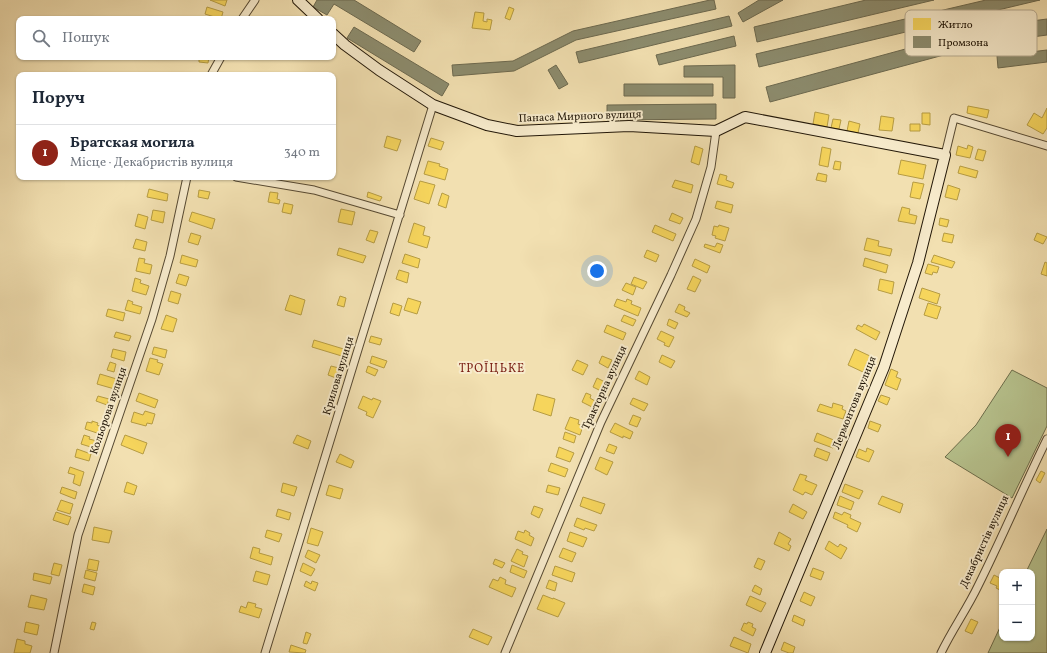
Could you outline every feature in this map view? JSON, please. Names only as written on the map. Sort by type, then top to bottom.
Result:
[{"type":"street","points":[[244,16],[255,0]]},
{"type":"street","points":[[298,0],[315,16]]},
{"type":"street","name":"Панаса Мирного вулиця","points":[[336,37],[379,70],[433,105],[487,125],[516,131],[630,126],[716,131],[745,117],[945,155]]},
{"type":"street","points":[[213,72],[219,60]]},
{"type":"street","name":"Крилова вулиця","points":[[265,653],[433,105]]},
{"type":"street","points":[[945,155],[954,118],[1047,146]]},
{"type":"street","name":"Тракторна вулиця","points":[[505,653],[601,422],[668,282],[696,219],[711,167],[716,131]]},
{"type":"street","name":"Лермонтова вулиця","points":[[764,653],[884,367],[918,263],[945,155]]},
{"type":"street","name":"Кольорова вулиця","points":[[54,653],[78,535],[152,319],[170,256],[186,180]]},
{"type":"street","points":[[254,180],[314,190],[400,215]]},
{"type":"street","name":"Декабристів вулиця","points":[[941,653],[948,638],[978,587],[1026,481],[1047,439]]},
{"type":"green space","points":[[1012,370],[1047,388],[1047,426],[1012,498],[945,457],[976,425]]},
{"type":"green space","points":[[1047,529],[1047,653],[988,653],[999,629],[999,641],[1035,641],[1035,569],[1027,569]]},
{"type":"building: Житло","points":[[210,0],[227,0],[225,6]]},
{"type":"building: Житло","points":[[207,7],[223,12],[222,16],[211,16],[205,14]]},
{"type":"building: Житло","points":[[509,7],[514,9],[510,20],[505,18]]},
{"type":"building: Житло","points":[[475,12],[484,13],[483,21],[487,22],[487,19],[492,20],[490,30],[472,28]]},
{"type":"building: Житло","points":[[199,60],[208,60],[208,63],[199,62]]},
{"type":"building: Житло","points":[[968,106],[989,110],[987,118],[967,113]]},
{"type":"building: Житло","points":[[1047,108],[1047,128],[1043,134],[1027,125],[1034,113],[1042,118]]},
{"type":"building: Житло","points":[[815,112],[829,115],[827,127],[813,124]]},
{"type":"building: Житло","points":[[922,113],[930,113],[930,125],[922,124]]},
{"type":"building: Житло","points":[[881,116],[894,118],[892,131],[879,130]]},
{"type":"building: Житло","points":[[833,119],[841,120],[839,129],[831,128]]},
{"type":"building: Житло","points":[[849,121],[860,124],[858,133],[847,131]]},
{"type":"building: Житло","points":[[910,124],[920,124],[920,131],[910,131]]},
{"type":"building: Житло","points":[[387,136],[401,140],[397,151],[384,147]]},
{"type":"building: Житло","points":[[431,138],[444,142],[441,150],[428,146]]},
{"type":"building: Житло","points":[[968,145],[973,147],[970,158],[956,155],[958,146],[967,149]]},
{"type":"building: Житло","points":[[695,146],[703,149],[699,165],[691,162]]},
{"type":"building: Житло","points":[[822,147],[831,149],[828,167],[819,165]]},
{"type":"building: Житло","points":[[978,149],[986,151],[983,161],[975,159]]},
{"type":"building: Житло","points":[[901,160],[926,165],[923,179],[898,174]]},
{"type":"building: Житло","points":[[428,161],[440,164],[439,166],[448,169],[445,180],[424,174]]},
{"type":"building: Житло","points":[[835,161],[841,162],[840,170],[833,169]]},
{"type":"building: Житло","points":[[960,166],[978,171],[976,178],[958,173]]},
{"type":"building: Житло","points":[[818,173],[827,175],[826,182],[816,180]]},
{"type":"building: Житло","points":[[720,174],[727,176],[726,180],[734,183],[732,188],[717,184]]},
{"type":"building: Житло","points":[[675,180],[693,185],[691,193],[672,187]]},
{"type":"building: Житло","points":[[420,181],[435,185],[429,204],[414,199]]},
{"type":"building: Житло","points":[[913,182],[924,184],[920,199],[910,197]]},
{"type":"building: Житло","points":[[948,185],[960,189],[957,200],[945,197]]},
{"type":"building: Житло","points":[[149,189],[168,194],[167,201],[147,197]]},
{"type":"building: Житло","points":[[199,190],[210,192],[208,199],[198,197]]},
{"type":"building: Житло","points":[[270,192],[278,193],[277,199],[280,200],[279,204],[268,202]]},
{"type":"building: Житло","points":[[368,192],[382,197],[380,201],[367,197]]},
{"type":"building: Житло","points":[[442,193],[449,196],[446,208],[438,205]]},
{"type":"building: Житло","points":[[717,201],[733,205],[731,213],[715,208]]},
{"type":"building: Житло","points":[[284,203],[293,205],[291,214],[282,212]]},
{"type":"building: Житло","points":[[902,207],[910,209],[909,214],[917,216],[915,224],[898,221]]},
{"type":"building: Житло","points":[[341,209],[355,212],[352,225],[338,222]]},
{"type":"building: Житло","points":[[153,210],[165,212],[163,223],[151,220]]},
{"type":"building: Житло","points":[[192,212],[215,219],[212,229],[189,221]]},
{"type":"building: Житло","points":[[672,213],[683,218],[680,224],[669,220]]},
{"type":"building: Житло","points":[[138,214],[148,217],[145,229],[135,226]]},
{"type":"building: Житло","points":[[940,218],[949,220],[947,227],[939,225]]},
{"type":"building: Житло","points":[[414,223],[425,227],[423,235],[430,237],[427,248],[408,242]]},
{"type":"building: Житло","points":[[655,225],[676,234],[673,241],[652,232]]},
{"type":"building: Житло","points":[[719,225],[729,228],[725,241],[715,238],[716,236],[712,235],[714,226],[718,227]]},
{"type":"building: Житло","points":[[370,230],[378,232],[374,243],[366,240]]},
{"type":"building: Житло","points":[[191,233],[201,236],[198,245],[188,242]]},
{"type":"building: Житло","points":[[944,233],[954,235],[952,243],[942,241]]},
{"type":"building: Житло","points":[[1037,233],[1047,237],[1043,244],[1034,240]]},
{"type":"building: Житло","points":[[867,238],[879,241],[878,246],[892,249],[890,256],[864,250]]},
{"type":"building: Житло","points":[[136,239],[147,242],[145,251],[133,248]]},
{"type":"building: Житло","points":[[717,243],[723,245],[720,253],[704,247],[705,244],[715,247]]},
{"type":"building: Житло","points":[[339,248],[366,256],[363,263],[337,255]]},
{"type":"building: Житло","points":[[647,250],[659,255],[656,262],[644,257]]},
{"type":"building: Житло","points":[[405,254],[420,259],[418,268],[402,263]]},
{"type":"building: Житло","points":[[182,255],[198,260],[196,267],[180,263]]},
{"type":"building: Житло","points":[[934,255],[955,262],[952,268],[931,262]]},
{"type":"building: Житло","points":[[139,258],[145,259],[144,263],[152,265],[150,274],[136,271]]},
{"type":"building: Житло","points":[[865,258],[888,265],[886,273],[863,266]]},
{"type":"building: Житло","points":[[695,259],[710,266],[707,273],[692,266]]},
{"type":"building: Житло","points":[[1045,262],[1047,263],[1047,276],[1041,274]]},
{"type":"building: Житло","points":[[928,264],[939,267],[937,273],[933,272],[932,275],[925,273]]},
{"type":"building: Житло","points":[[399,270],[409,273],[407,283],[396,279]]},
{"type":"building: Житло","points":[[179,274],[189,277],[186,286],[176,283]]},
{"type":"building: Житло","points":[[693,276],[701,280],[695,292],[687,289]]},
{"type":"building: Житло","points":[[634,277],[647,282],[643,289],[631,284]]},
{"type":"building: Житло","points":[[135,278],[141,280],[140,283],[149,286],[146,295],[132,291]]},
{"type":"building: Житло","points":[[880,279],[894,282],[892,294],[878,290]]},
{"type":"building: Житло","points":[[626,283],[636,287],[633,295],[622,290]]},
{"type":"building: Житло","points":[[922,288],[940,294],[937,304],[919,298]]},
{"type":"building: Житло","points":[[171,291],[181,294],[178,304],[168,301]]},
{"type":"building: Житло","points":[[290,295],[305,300],[301,315],[285,310]]},
{"type":"building: Житло","points":[[340,296],[346,298],[344,307],[337,305]]},
{"type":"building: Житло","points":[[408,298],[421,302],[417,314],[404,310]]},
{"type":"building: Житло","points":[[617,299],[626,302],[627,299],[632,301],[631,304],[641,308],[638,316],[614,306]]},
{"type":"building: Житло","points":[[128,300],[133,302],[132,304],[142,307],[140,314],[125,310]]},
{"type":"building: Житло","points":[[393,303],[402,306],[399,316],[390,313]]},
{"type":"building: Житло","points":[[928,303],[941,307],[937,319],[924,315]]},
{"type":"building: Житло","points":[[679,304],[685,307],[684,310],[690,313],[687,317],[675,312]]},
{"type":"building: Житло","points":[[108,309],[125,313],[123,321],[106,316]]},
{"type":"building: Житло","points":[[166,315],[177,319],[173,332],[161,329]]},
{"type":"building: Житло","points":[[624,315],[636,320],[633,326],[621,321]]},
{"type":"building: Житло","points":[[669,319],[678,323],[675,329],[667,325]]},
{"type":"building: Житло","points":[[864,324],[880,332],[876,340],[856,329],[858,325],[862,327]]},
{"type":"building: Житло","points":[[607,325],[626,333],[623,340],[604,332]]},
{"type":"building: Житло","points":[[661,331],[674,337],[669,347],[657,339]]},
{"type":"building: Житло","points":[[116,332],[131,336],[129,341],[114,337]]},
{"type":"building: Житло","points":[[371,336],[382,339],[380,345],[369,342]]},
{"type":"building: Житло","points":[[314,340],[347,350],[345,357],[312,347]]},
{"type":"building: Житло","points":[[154,347],[167,350],[165,358],[152,354]]},
{"type":"building: Житло","points":[[113,349],[126,352],[124,361],[111,357]]},
{"type":"building: Житло","points":[[855,349],[870,356],[863,372],[848,365]]},
{"type":"building: Житло","points":[[662,355],[675,361],[671,368],[659,362]]},
{"type":"building: Житло","points":[[372,356],[387,361],[384,368],[370,363]]},
{"type":"building: Житло","points":[[602,356],[612,360],[608,368],[599,363]]},
{"type":"building: Житло","points":[[150,358],[158,360],[157,362],[163,364],[159,375],[146,371]]},
{"type":"building: Житло","points":[[577,360],[588,365],[583,375],[572,370]]},
{"type":"building: Житло","points":[[110,362],[116,364],[114,372],[107,370]]},
{"type":"building: Житло","points":[[331,366],[339,368],[336,378],[328,375]]},
{"type":"building: Житло","points":[[368,366],[378,370],[375,376],[366,372]]},
{"type":"building: Житло","points":[[891,369],[898,372],[896,377],[901,379],[897,390],[885,385]]},
{"type":"building: Житло","points":[[639,371],[650,377],[647,385],[635,379]]},
{"type":"building: Житло","points":[[100,374],[120,380],[118,390],[97,384]]},
{"type":"building: Житло","points":[[597,378],[605,382],[601,391],[593,387]]},
{"type":"building: Житло","points":[[139,393],[158,400],[155,408],[136,401]]},
{"type":"building: Житло","points":[[586,393],[591,395],[590,398],[595,401],[592,407],[582,402]]},
{"type":"building: Житло","points":[[537,394],[555,399],[551,416],[533,410]]},
{"type":"building: Житло","points":[[881,395],[890,398],[887,405],[878,401]]},
{"type":"building: Житло","points":[[98,396],[109,399],[107,405],[96,401]]},
{"type":"building: Житло","points":[[363,396],[372,400],[373,398],[381,401],[373,418],[366,415],[367,412],[358,408]]},
{"type":"building: Житло","points":[[633,398],[648,404],[644,411],[630,404]]},
{"type":"building: Житло","points":[[833,403],[843,406],[842,409],[846,411],[843,419],[817,411],[820,404],[832,408]]},
{"type":"building: Житло","points":[[145,411],[155,414],[152,424],[147,423],[146,426],[131,422],[134,412],[143,415]]},
{"type":"building: Житло","points":[[633,415],[641,418],[637,427],[629,424]]},
{"type":"building: Житло","points":[[570,417],[579,420],[578,424],[583,426],[580,435],[565,429]]},
{"type":"building: Житло","points":[[92,421],[98,423],[97,425],[102,427],[100,434],[85,429],[87,422],[92,423]]},
{"type":"building: Житло","points":[[870,421],[881,425],[878,432],[868,428]]},
{"type":"building: Житло","points":[[615,423],[633,432],[630,439],[623,436],[623,438],[610,432]]},
{"type":"building: Житло","points":[[565,432],[576,436],[574,443],[563,439]]},
{"type":"building: Житло","points":[[817,433],[836,441],[833,448],[814,441]]},
{"type":"building: Житло","points":[[84,435],[90,437],[89,439],[97,441],[94,448],[81,444]]},
{"type":"building: Житло","points":[[125,435],[147,443],[143,454],[121,445]]},
{"type":"building: Житло","points":[[297,435],[311,441],[308,449],[293,443]]},
{"type":"building: Житло","points":[[609,444],[617,447],[614,454],[606,451]]},
{"type":"building: Житло","points":[[559,447],[574,453],[570,462],[556,457]]},
{"type":"building: Житло","points":[[817,448],[830,453],[827,461],[814,456]]},
{"type":"building: Житло","points":[[867,448],[874,451],[869,462],[856,457],[859,449],[866,452]]},
{"type":"building: Житло","points":[[77,449],[91,454],[89,461],[75,457]]},
{"type":"building: Житло","points":[[340,454],[354,461],[351,468],[336,462]]},
{"type":"building: Житло","points":[[600,457],[613,462],[607,475],[595,469]]},
{"type":"building: Житло","points":[[551,463],[568,469],[565,477],[548,471]]},
{"type":"building: Житло","points":[[70,467],[84,472],[80,486],[73,483],[75,475],[68,473]]},
{"type":"building: Житло","points":[[1041,471],[1045,473],[1040,483],[1036,480]]},
{"type":"building: Житло","points":[[800,474],[807,476],[805,480],[817,485],[812,495],[805,492],[803,495],[793,490]]},
{"type":"building: Житло","points":[[127,482],[137,486],[134,495],[124,492]]},
{"type":"building: Житло","points":[[283,483],[297,487],[294,496],[281,492]]},
{"type":"building: Житло","points":[[845,484],[863,491],[859,499],[842,492]]},
{"type":"building: Житло","points":[[329,485],[343,489],[340,499],[326,495]]},
{"type":"building: Житло","points":[[548,485],[560,488],[558,495],[546,492]]},
{"type":"building: Житло","points":[[62,487],[77,492],[75,499],[60,493]]},
{"type":"building: Житло","points":[[840,496],[854,502],[851,510],[837,505]]},
{"type":"building: Житло","points":[[882,496],[903,504],[900,513],[878,504]]},
{"type":"building: Житло","points":[[583,497],[605,504],[601,514],[580,506]]},
{"type":"building: Житло","points":[[61,500],[73,504],[70,514],[57,510]]},
{"type":"building: Житло","points":[[793,504],[807,512],[803,519],[789,512]]},
{"type":"building: Житло","points":[[534,506],[543,509],[539,518],[531,514]]},
{"type":"building: Житло","points":[[278,509],[291,513],[289,520],[276,516]]},
{"type":"building: Житло","points":[[56,512],[71,517],[68,525],[53,520]]},
{"type":"building: Житло","points":[[835,512],[842,515],[844,512],[851,515],[850,518],[861,523],[857,532],[847,527],[848,525],[833,518]]},
{"type":"building: Житло","points":[[577,518],[597,525],[594,531],[585,528],[584,530],[574,526]]},
{"type":"building: Житло","points":[[94,527],[112,531],[109,543],[92,540]]},
{"type":"building: Житло","points":[[311,528],[323,532],[318,546],[307,543]]},
{"type":"building: Житло","points":[[267,530],[282,534],[279,542],[265,537]]},
{"type":"building: Житло","points":[[525,530],[534,538],[531,546],[515,539],[518,531],[524,533]]},
{"type":"building: Житло","points":[[570,532],[587,538],[583,547],[567,541]]},
{"type":"building: Житло","points":[[779,532],[791,539],[788,544],[791,546],[789,551],[774,544]]},
{"type":"building: Житло","points":[[829,541],[838,547],[840,544],[847,548],[841,559],[825,549]]},
{"type":"building: Житло","points":[[253,547],[260,549],[259,553],[273,557],[271,565],[250,558]]},
{"type":"building: Житло","points":[[563,548],[576,553],[572,562],[559,557]]},
{"type":"building: Житло","points":[[517,549],[523,552],[522,554],[528,556],[524,567],[511,561]]},
{"type":"building: Житло","points":[[308,550],[320,555],[316,563],[305,557]]},
{"type":"building: Житло","points":[[758,558],[765,561],[761,570],[754,567]]},
{"type":"building: Житло","points":[[89,559],[99,561],[97,571],[87,569]]},
{"type":"building: Житло","points":[[495,559],[505,563],[502,568],[493,564]]},
{"type":"building: Житло","points":[[54,563],[62,565],[59,576],[51,574]]},
{"type":"building: Житло","points":[[303,563],[315,569],[311,576],[300,571]]},
{"type":"building: Житло","points":[[512,565],[527,571],[524,578],[510,572]]},
{"type":"building: Житло","points":[[555,566],[575,573],[572,582],[552,575]]},
{"type":"building: Житло","points":[[813,568],[824,572],[821,580],[810,576]]},
{"type":"building: Житло","points":[[86,570],[97,573],[95,581],[84,578]]},
{"type":"building: Житло","points":[[256,571],[270,575],[267,585],[253,581]]},
{"type":"building: Житло","points":[[34,573],[52,577],[50,584],[33,580]]},
{"type":"building: Житло","points":[[994,575],[999,578],[999,590],[996,588],[997,586],[990,583]]},
{"type":"building: Житло","points":[[500,577],[506,580],[505,584],[516,588],[512,597],[489,587],[493,579],[498,581]]},
{"type":"building: Житло","points":[[549,580],[557,583],[555,591],[546,588]]},
{"type":"building: Житло","points":[[306,581],[311,584],[312,581],[318,583],[315,591],[304,586]]},
{"type":"building: Житло","points":[[84,584],[95,587],[93,595],[82,592]]},
{"type":"building: Житло","points":[[755,585],[762,589],[760,595],[752,591]]},
{"type":"building: Житло","points":[[804,592],[815,597],[811,606],[800,601]]},
{"type":"building: Житло","points":[[31,595],[47,599],[44,610],[28,607]]},
{"type":"building: Житло","points":[[543,595],[565,603],[558,617],[537,609]]},
{"type":"building: Житло","points":[[750,596],[766,603],[761,612],[746,605]]},
{"type":"building: Житло","points":[[248,602],[256,604],[255,607],[262,609],[259,618],[239,612],[241,606],[246,608]]},
{"type":"building: Житло","points":[[794,615],[805,620],[803,626],[792,621]]},
{"type":"building: Житло","points":[[971,619],[978,622],[972,634],[965,631]]},
{"type":"building: Житло","points":[[26,622],[39,625],[37,635],[24,632]]},
{"type":"building: Житло","points":[[92,622],[96,623],[94,630],[90,629]]},
{"type":"building: Житло","points":[[748,622],[753,624],[752,627],[756,629],[753,636],[741,630],[744,623],[747,624]]},
{"type":"building: Житло","points":[[473,629],[492,637],[488,645],[469,637]]},
{"type":"building: Житло","points":[[306,632],[311,634],[307,644],[303,643]]},
{"type":"building: Житло","points":[[734,637],[751,644],[748,653],[730,646]]},
{"type":"building: Житло","points":[[17,639],[25,641],[25,644],[32,646],[30,653],[14,653]]},
{"type":"building: Житло","points":[[784,642],[795,647],[793,653],[781,650]]},
{"type":"building: Житло","points":[[291,645],[306,650],[305,653],[289,652]]},
{"type":"building: Промзона","points":[[317,0],[354,0],[421,41],[414,52],[334,4],[327,15],[313,7]]},
{"type":"building: Промзона","points":[[714,0],[716,9],[576,40],[514,71],[453,76],[452,65],[513,61],[573,31]]},
{"type":"building: Промзона","points":[[759,0],[783,0],[743,22],[738,13]]},
{"type":"building: Промзона","points":[[866,0],[934,0],[757,42],[754,27]]},
{"type":"building: Промзона","points":[[986,0],[1040,0],[998,10],[943,10]]},
{"type":"building: Промзона","points":[[729,16],[732,26],[579,63],[576,52]]},
{"type":"building: Промзона","points":[[905,19],[905,32],[759,67],[756,54]]},
{"type":"building: Промзона","points":[[1047,19],[1047,35],[1037,36],[1037,20]]},
{"type":"building: Промзона","points":[[354,27],[449,84],[442,96],[347,38]]},
{"type":"building: Промзона","points":[[734,36],[736,46],[659,65],[656,55]]},
{"type":"building: Промзона","points":[[905,49],[905,56],[940,56],[770,102],[766,87]]},
{"type":"building: Промзона","points":[[1047,50],[1047,62],[998,68],[997,56],[1037,56],[1037,51]]},
{"type":"building: Промзона","points":[[556,65],[568,84],[559,89],[548,70]]},
{"type":"building: Промзона","points":[[735,65],[735,98],[723,98],[723,77],[684,77],[684,66]]},
{"type":"building: Промзона","points":[[624,84],[713,84],[713,96],[624,96]]},
{"type":"building: Промзона","points":[[716,104],[716,119],[607,120],[607,105]]},
{"type":"place","name":"Братская могила","points":[[1008,457]]},
{"type":"district","name":"ТРОЇЦЬКЕ","points":[[492,369]]}]
